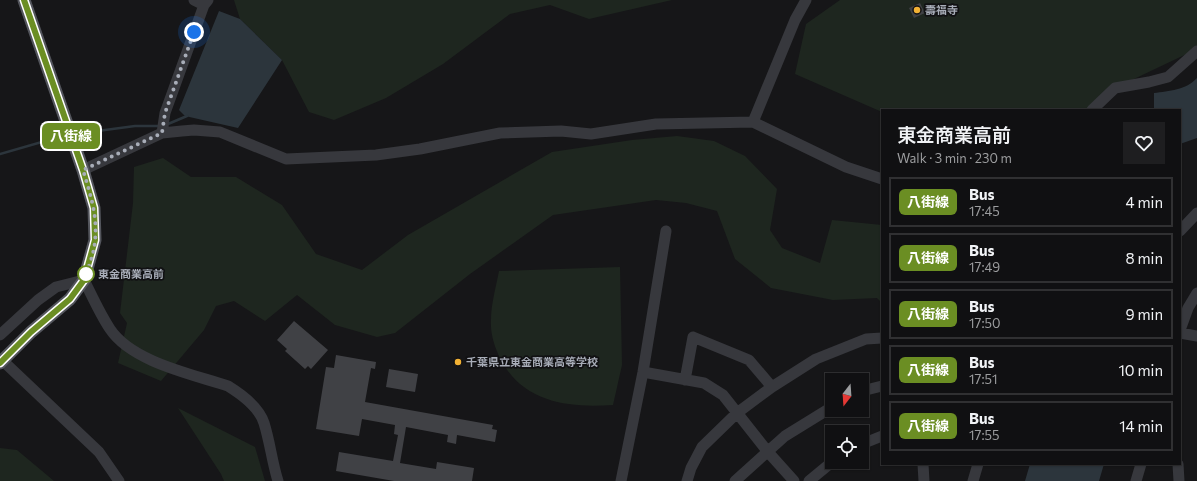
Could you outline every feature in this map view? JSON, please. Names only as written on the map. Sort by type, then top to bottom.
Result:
[{"type":"main road","points":[[1,362],[31,332],[70,299],[84,280],[95,240],[94,208],[83,170],[24,0]]},
{"type":"street","points":[[162,133],[165,113],[206,3],[194,0]]},
{"type":"street","points":[[753,122],[795,20],[806,0]]},
{"type":"street","points":[[1093,109],[1115,88],[1168,77],[1197,51]]},
{"type":"street","points":[[83,170],[162,133],[194,130],[220,132],[286,159],[376,155],[420,149],[500,133],[560,131],[591,134],[656,124],[753,122],[846,167],[881,179]]},
{"type":"street","points":[[1181,230],[1197,213]]},
{"type":"street","points":[[621,481],[643,372],[666,231]]},
{"type":"street","points":[[0,334],[38,300],[56,287],[84,280],[111,330],[134,352],[153,361],[228,386],[255,408],[264,422],[278,481]]},
{"type":"street","points":[[1181,327],[1188,308],[1197,293]]},
{"type":"street","points":[[1181,333],[1197,336]]},
{"type":"street","points":[[685,380],[693,337],[749,360],[772,387]]},
{"type":"street","points":[[686,481],[702,447],[737,413],[772,387],[816,359],[866,339],[881,338]]},
{"type":"street","points":[[1,362],[99,452],[119,481]]},
{"type":"street","points":[[643,372],[704,383],[724,395],[768,452],[794,481]]},
{"type":"street","points":[[869,389],[881,386]]},
{"type":"street","points":[[735,481],[785,436],[825,411]]},
{"type":"street","points":[[869,441],[881,436]]},
{"type":"street","points":[[923,465],[924,481]]},
{"type":"street","points":[[973,481],[978,465]]},
{"type":"street","points":[[1136,481],[1140,465]]},
{"type":"street","points":[[1178,465],[1179,481]]},
{"type":"street","points":[[809,481],[825,468]]},
{"type":"shaded area","points":[[234,0],[672,0],[589,19],[550,5],[510,14],[443,64],[386,98],[334,120],[309,112],[282,60],[240,19]]},
{"type":"shaded area","points":[[840,0],[1197,0],[1197,49],[1115,88],[1093,109],[881,109],[881,112],[795,74],[806,24]]},
{"type":"shaded area","points":[[219,11],[240,19],[282,60],[238,128],[185,116],[179,110]]},
{"type":"shaded area","points":[[1197,78],[1197,138],[1181,144],[1181,109],[1154,109],[1154,93],[1171,91],[1193,82]]},
{"type":"shaded area","points":[[677,136],[714,141],[745,156],[777,189],[770,230],[782,248],[820,263],[832,220],[881,225],[881,302],[877,298],[833,300],[771,288],[735,259],[717,211],[686,203],[656,200],[553,215],[470,274],[395,333],[377,337],[335,325],[297,295],[265,321],[234,301],[216,306],[204,330],[161,381],[118,363],[127,323],[120,313],[133,203],[134,167],[163,158],[191,177],[236,177],[282,205],[316,254],[362,270],[408,235],[552,152],[632,140]]},
{"type":"shaded area","points":[[620,267],[622,365],[613,405],[580,405],[549,400],[522,386],[501,360],[492,336],[492,308],[499,271]]},
{"type":"shaded area","points":[[178,408],[255,447],[265,481],[224,481]]},
{"type":"shaded area","points":[[0,448],[17,450],[54,481],[0,481]]},
{"type":"shaded area","points":[[1030,465],[1104,465],[1099,481],[1025,481]]},
{"type":"building","points":[[920,3],[925,13],[914,18],[909,8]]},
{"type":"building","points":[[294,321],[328,350],[311,369],[308,366],[305,369],[285,351],[287,349],[277,340]]},
{"type":"building","points":[[336,355],[376,362],[375,369],[371,368],[365,402],[493,425],[492,429],[497,430],[495,442],[457,435],[456,444],[447,442],[448,435],[406,427],[400,463],[436,469],[437,462],[474,468],[472,481],[394,481],[336,471],[339,452],[393,461],[398,435],[394,434],[395,425],[362,419],[359,436],[316,429],[326,367],[334,368]]},
{"type":"building","points":[[389,369],[418,374],[415,392],[386,387]]},
{"type":"waterway","points":[[168,124],[187,116]]},
{"type":"waterway","points":[[75,134],[135,126],[158,126]]},
{"type":"waterway","points":[[0,154],[66,135]]},
{"type":"bus line","name":"八街線","points":[[0,363],[31,332],[70,299],[84,280],[93,253],[95,240],[94,208],[83,170],[24,0]]},
{"type":"place","name":"壽福寺","points":[[917,10]]},
{"type":"place","name":"東金商業高前","points":[[86,274]]},
{"type":"place","name":"千葉県立東金商業高等学校","points":[[458,362]]},
{"type":"route","points":[[86,274],[84,280],[93,253],[95,240],[95,220],[94,208],[83,170],[162,133],[165,113],[194,32]]}]
